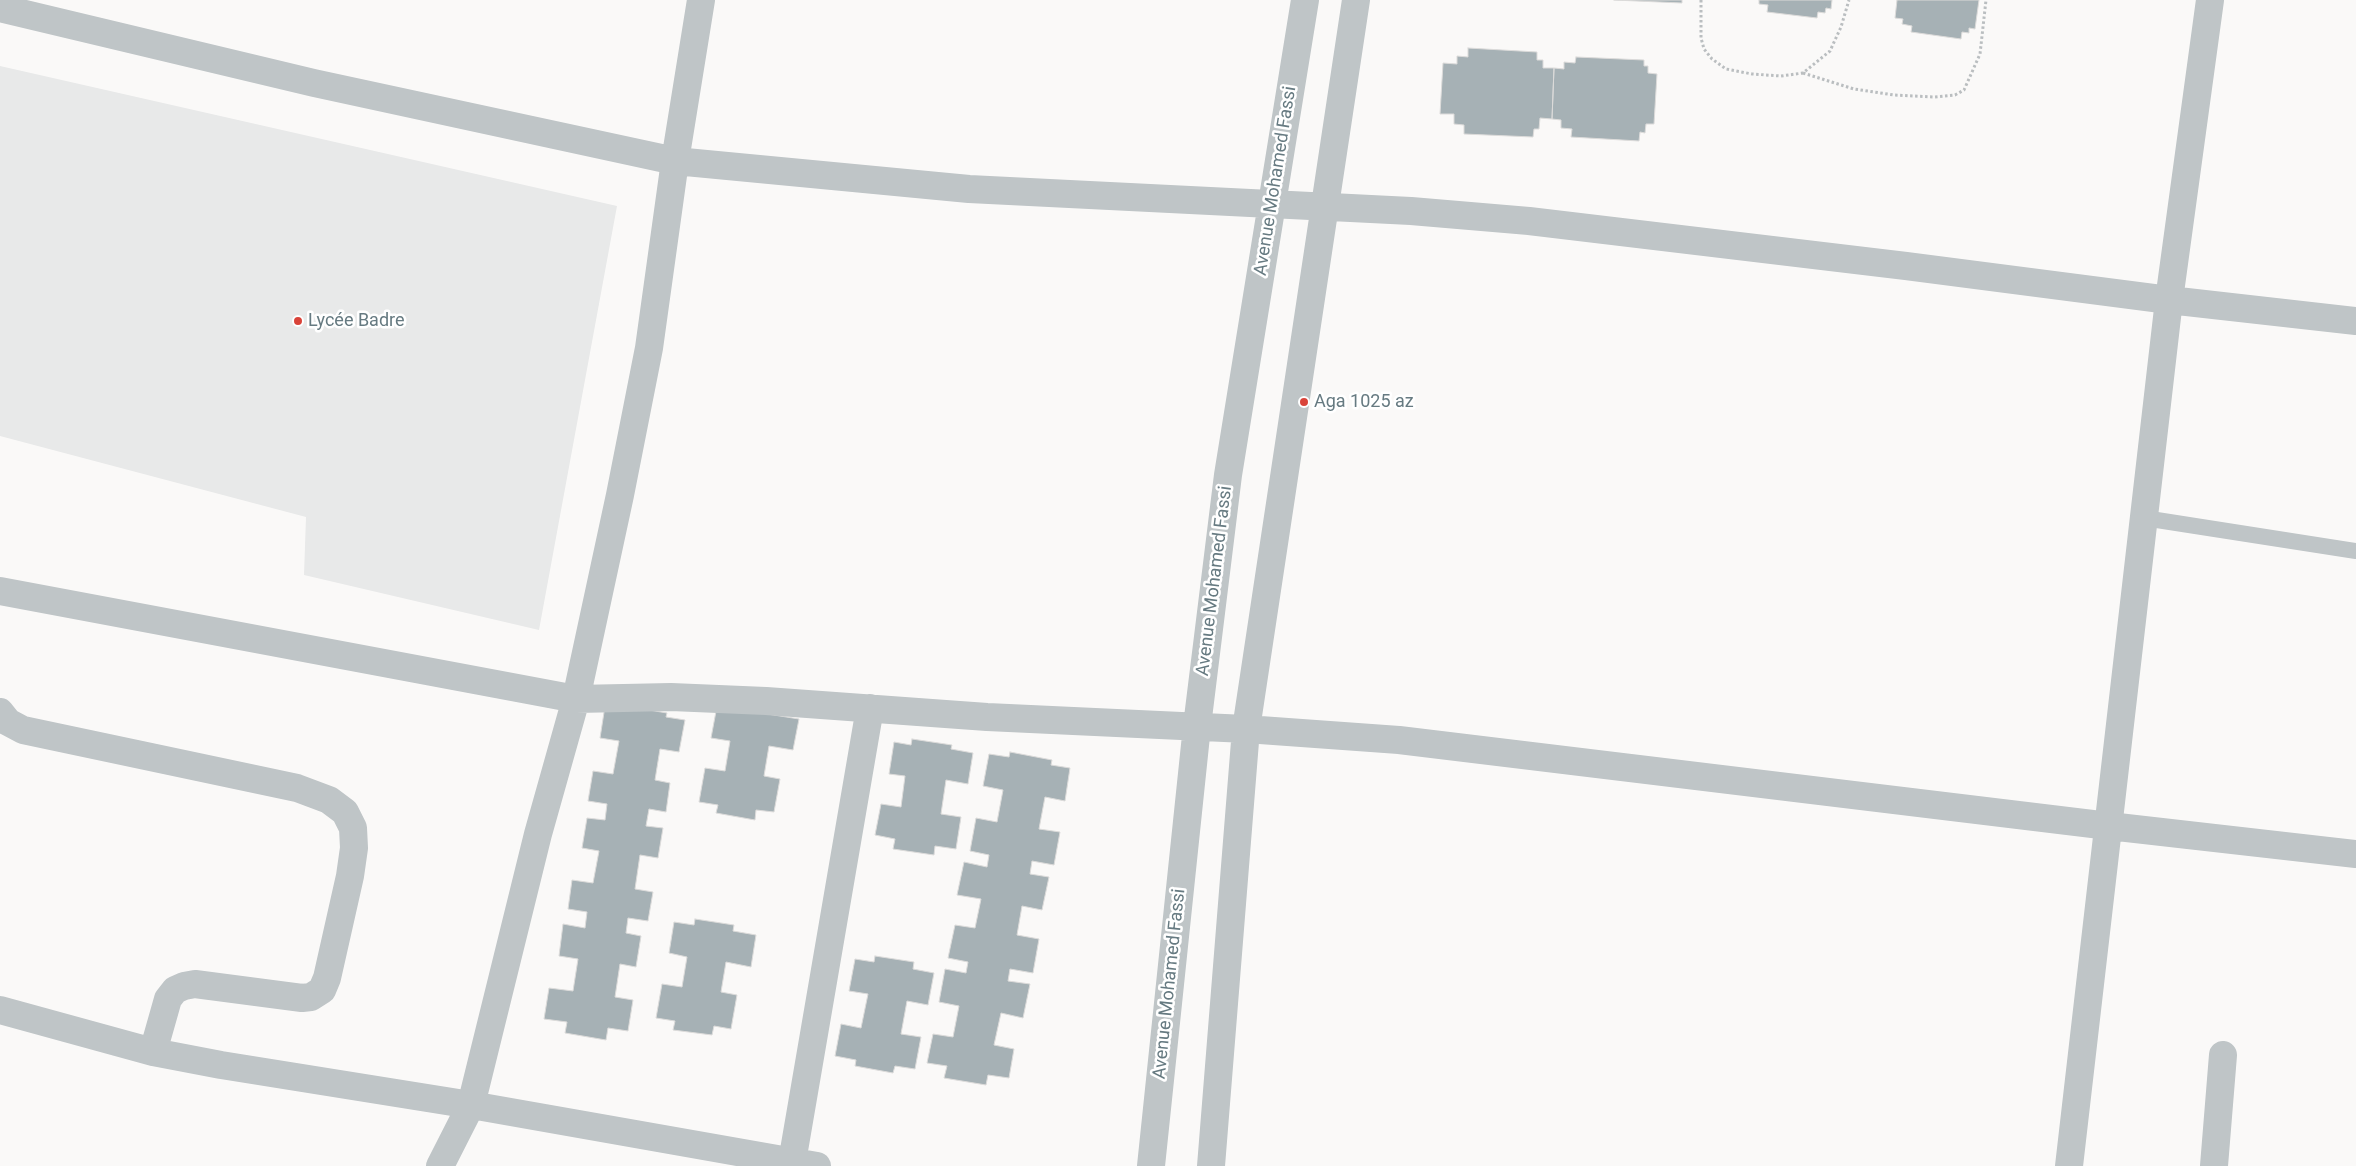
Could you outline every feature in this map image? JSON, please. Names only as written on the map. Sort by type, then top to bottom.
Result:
[{"type":"street","points":[[440,1166],[471,1105],[538,834],[576,699],[620,496],[649,348],[675,161],[701,0]]},
{"type":"street","name":"Avenue Mohamed Fassi","points":[[1151,1166],[1197,726],[1228,475],[1305,0]]},
{"type":"street","points":[[1211,1166],[1246,729],[1356,0]]},
{"type":"street","points":[[2069,1166],[2169,300],[2210,0]]},
{"type":"street","points":[[8,6],[314,83],[675,161],[969,189],[1411,211],[1529,221],[1906,266],[2169,300],[2356,321]]},
{"type":"street","points":[[0,591],[576,699],[671,697],[766,701],[987,717],[1197,726],[1399,740],[2356,854]]},
{"type":"street","points":[[0,1010],[152,1052],[221,1065],[471,1105],[804,1164],[870,708]]},
{"type":"street","points":[[0,712],[8,722],[23,730],[297,788],[329,800],[345,812],[353,828],[354,848],[350,876],[327,978],[322,990],[311,997],[302,998],[195,984],[184,986],[175,990],[168,999],[152,1052]]},
{"type":"street","points":[[2214,1166],[2223,1054]]},
{"type":"lane","points":[[2144,518],[2356,551]]},
{"type":"path","points":[[1701,0],[1700,25],[1704,49],[1726,69],[1752,74],[1781,76],[1803,73],[1854,89],[1894,95],[1935,97],[1955,95],[1964,90],[1980,54],[1986,0]]},
{"type":"path","points":[[1803,73],[1830,51],[1841,27],[1849,0]]},
{"type":"shaded area","name":"Lycée Badre","points":[[0,66],[617,206],[539,630],[304,575],[306,517],[0,436]]},
{"type":"building","points":[[1614,0],[1682,0],[1682,3]]},
{"type":"building","points":[[1759,0],[1832,0],[1831,9],[1826,8],[1825,13],[1818,12],[1817,18],[1767,12],[1768,5],[1759,4]]},
{"type":"building","points":[[1897,0],[1979,0],[1975,29],[1969,28],[1969,33],[1962,32],[1961,39],[1911,32],[1912,26],[1902,24],[1903,19],[1895,18]]},
{"type":"building","points":[[1468,48],[1537,52],[1537,60],[1543,60],[1543,68],[1554,68],[1552,119],[1540,118],[1539,129],[1534,129],[1533,137],[1464,134],[1464,125],[1454,124],[1454,114],[1440,114],[1443,63],[1457,64],[1457,56],[1468,57]]},
{"type":"building","points":[[1576,57],[1644,60],[1644,66],[1648,66],[1648,73],[1657,74],[1654,124],[1646,124],[1645,133],[1640,132],[1639,141],[1571,137],[1572,129],[1561,128],[1561,120],[1552,119],[1554,68],[1564,69],[1564,62],[1575,63]]},
{"type":"building","points":[[605,706],[625,706],[667,713],[666,717],[685,720],[679,752],[660,749],[655,780],[670,783],[666,812],[649,809],[646,826],[663,828],[658,858],[640,855],[635,889],[653,892],[648,921],[628,918],[626,933],[641,936],[636,967],[620,964],[615,997],[633,1000],[628,1031],[608,1028],[606,1040],[565,1033],[567,1022],[544,1019],[549,988],[573,991],[578,959],[559,956],[563,924],[585,928],[587,912],[568,909],[572,880],[593,883],[599,851],[582,848],[587,818],[605,820],[607,804],[588,801],[593,771],[613,774],[619,741],[600,738]]},
{"type":"building","points":[[717,706],[799,719],[793,750],[769,746],[764,776],[780,779],[774,812],[756,810],[755,820],[716,813],[718,805],[699,802],[705,768],[725,771],[730,741],[711,738]]},
{"type":"building","points":[[912,739],[952,745],[951,749],[973,753],[968,784],[946,780],[941,814],[961,817],[956,849],[935,846],[934,855],[893,849],[895,839],[875,835],[881,804],[901,807],[905,776],[889,774],[894,742],[911,745]]},
{"type":"building","points":[[1010,752],[1052,760],[1051,765],[1070,768],[1065,801],[1045,797],[1039,829],[1060,832],[1054,865],[1032,861],[1030,874],[1049,877],[1042,910],[1022,906],[1017,935],[1039,939],[1033,973],[1010,969],[1008,981],[1030,984],[1023,1018],[1001,1013],[994,1045],[1014,1049],[1009,1078],[988,1075],[986,1085],[944,1078],[947,1066],[927,1063],[933,1034],[953,1037],[959,1006],[939,1002],[945,969],[966,973],[968,962],[948,958],[955,925],[975,928],[981,899],[957,895],[964,862],[987,867],[989,855],[970,851],[976,818],[997,822],[1003,790],[983,786],[989,754],[1009,757]]},
{"type":"building","points":[[695,919],[734,925],[733,931],[756,935],[751,967],[726,962],[721,992],[737,995],[731,1029],[714,1026],[712,1035],[673,1030],[675,1021],[656,1018],[662,984],[682,987],[687,957],[669,953],[674,922],[694,925]]},
{"type":"building","points":[[875,956],[914,962],[913,969],[934,973],[928,1005],[907,1001],[901,1034],[921,1037],[915,1069],[895,1066],[893,1073],[855,1066],[856,1060],[835,1056],[841,1024],[861,1028],[868,994],[849,991],[855,959],[874,962]]},
{"type":"place","name":"Lycée Badre","points":[[298,321]]},
{"type":"place","name":"Aga 1025 az","points":[[1304,402]]}]
